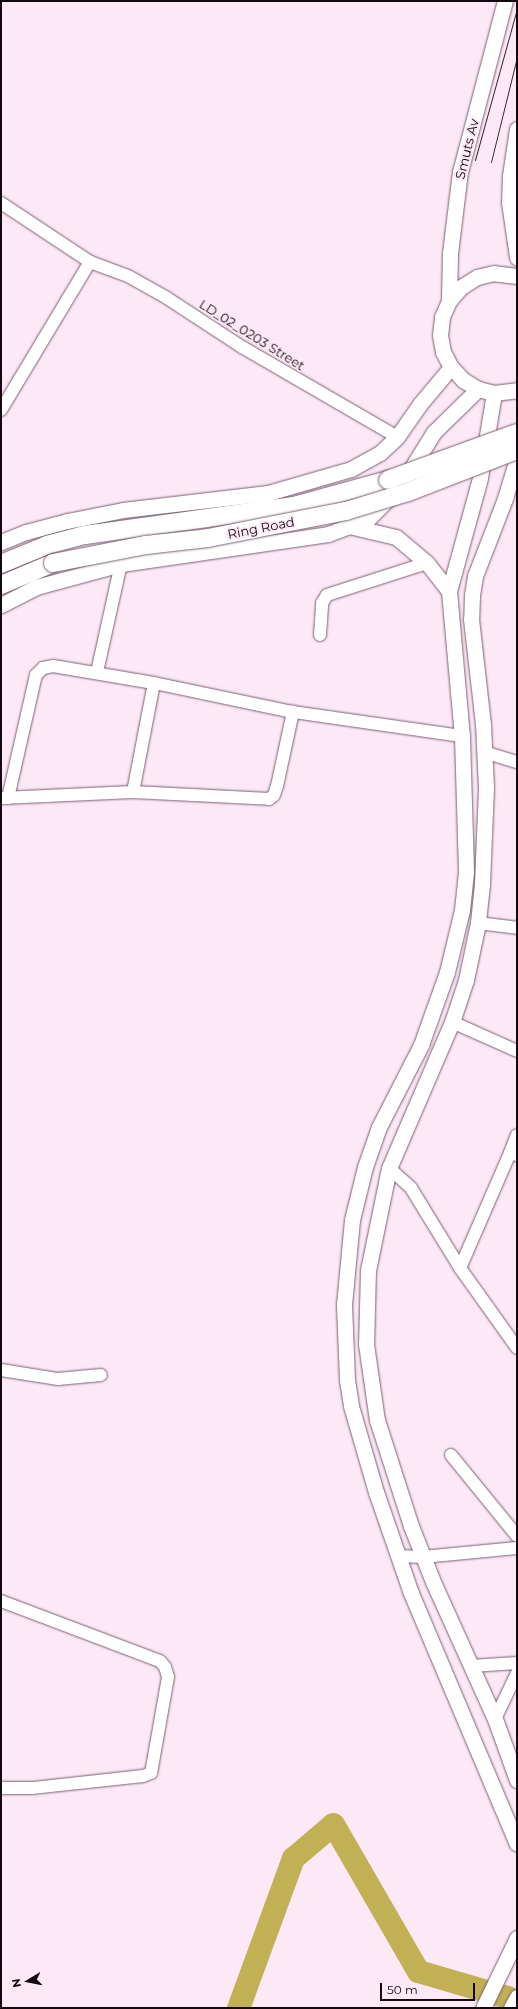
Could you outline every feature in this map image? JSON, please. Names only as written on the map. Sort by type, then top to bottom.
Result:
[{"type":"highway","name":"Ring Road","points":[[1,564],[47,545],[105,531],[294,506],[388,480],[517,433]]},
{"type":"highway","name":"Ring Road","points":[[1,585],[53,563],[146,545],[222,536],[346,511],[408,492],[517,450]]},
{"type":"main road","name":"Smuts Av","points":[[449,301],[450,253],[460,172],[505,1]]},
{"type":"main road","points":[[517,129],[510,176],[509,202],[517,257]]},
{"type":"main road","points":[[517,276],[494,273],[477,277],[461,287],[449,301],[442,317],[440,335],[443,352],[451,368],[463,380],[478,389],[494,393],[517,390]]},
{"type":"main road","points":[[1,542],[26,532],[67,521],[124,510],[268,493],[351,469],[380,453],[397,437],[420,404],[451,368]]},
{"type":"main road","points":[[1,605],[36,587],[65,577],[121,564],[290,542],[328,534],[368,519],[380,510],[401,484],[434,432],[478,389]]},
{"type":"main road","points":[[494,393],[480,478],[449,591],[462,736],[466,820],[466,872],[462,910],[447,972],[421,1045],[379,1127],[361,1182],[348,1249],[344,1305],[347,1380],[358,1437],[397,1556],[517,1844]]},
{"type":"main road","points":[[517,459],[506,496],[477,570],[472,596],[471,619],[484,752],[486,821],[478,923],[466,980],[452,1022],[390,1168],[368,1270],[366,1344],[377,1420],[423,1557],[495,1719],[517,1780]]},
{"type":"main road","points":[[506,496],[517,478]]},
{"type":"main road","points":[[349,526],[396,537],[427,563],[449,591]]},
{"type":"main road","points":[[466,820],[486,821]]},
{"type":"main road","points":[[483,2008],[517,1939]]},
{"type":"main road","points":[[512,2008],[517,1998]]},
{"type":"street","name":"LD_02_0203 Street","points":[[1,203],[90,262],[128,276],[167,298],[242,348],[397,437]]},
{"type":"street","points":[[1,410],[90,262]]},
{"type":"street","points":[[320,635],[322,603],[327,594],[427,563]]},
{"type":"street","points":[[98,672],[121,564]]},
{"type":"street","points":[[293,712],[274,795],[269,799],[133,792],[5,798],[36,675],[43,668],[52,666],[98,672],[293,712],[462,736]]},
{"type":"street","points":[[133,792],[154,683]]},
{"type":"street","points":[[484,752],[517,762]]},
{"type":"street","points":[[478,923],[517,928]]},
{"type":"street","points":[[452,1022],[517,1050]]},
{"type":"street","points":[[460,1268],[514,1154],[517,1135]]},
{"type":"street","points":[[390,1168],[411,1188],[460,1268],[517,1348]]},
{"type":"street","points":[[1,1370],[58,1379],[100,1375]]},
{"type":"street","points":[[451,1455],[517,1536]]},
{"type":"street","points":[[397,1556],[423,1557],[517,1548]]},
{"type":"street","points":[[1,1601],[160,1661],[165,1667],[168,1678],[151,1773],[143,1776],[32,1788],[1,1788]]},
{"type":"street","points":[[471,1666],[517,1663]]},
{"type":"street","points":[[495,1719],[517,1672]]},
{"type":"waterway","points":[[238,2008],[293,1858],[333,1824],[418,1971],[507,1997],[517,2003]]},
{"type":"tram line","points":[[475,160],[517,9]]},
{"type":"tram line","points":[[491,162],[517,57]]}]
